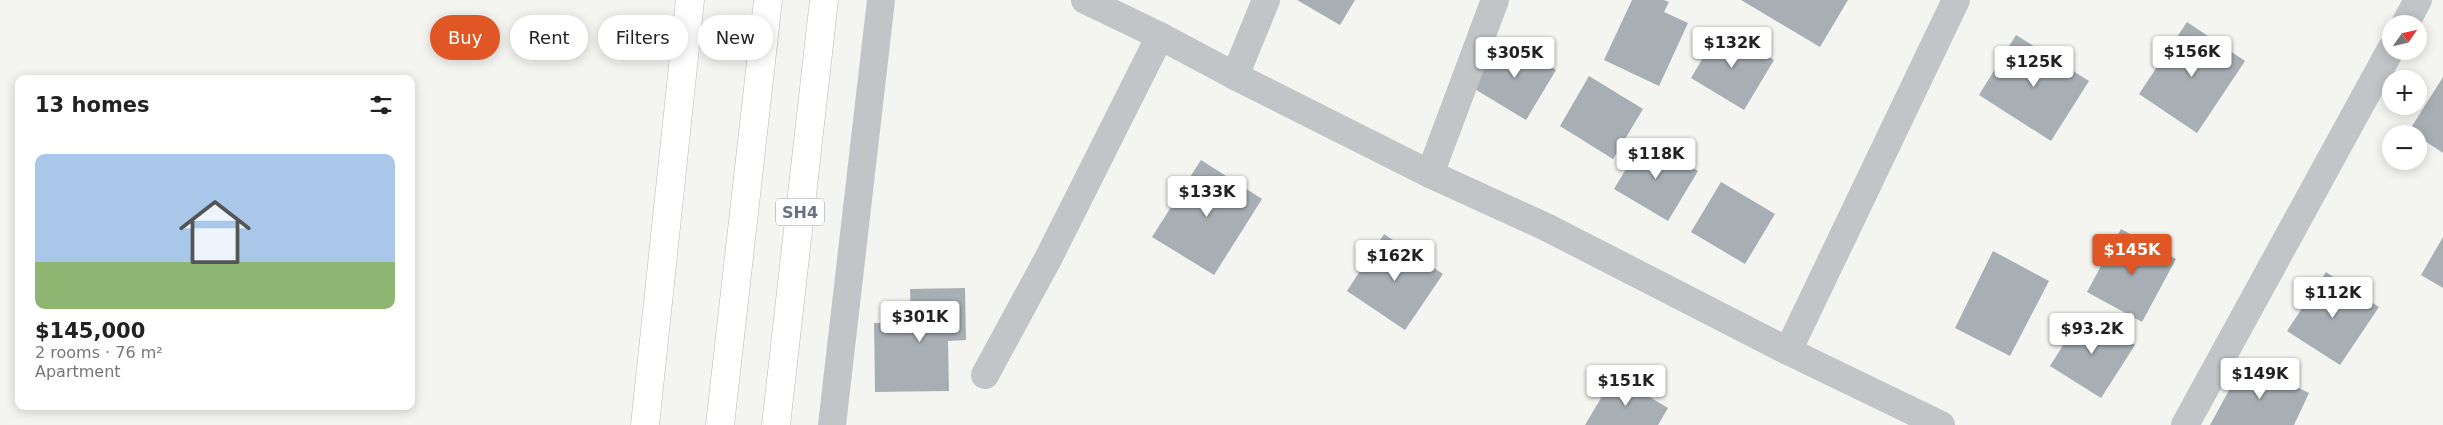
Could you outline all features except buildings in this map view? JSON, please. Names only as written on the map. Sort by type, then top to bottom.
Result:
[{"type":"main road","points":[[645,425],[690,0]]},
{"type":"main road","points":[[720,425],[768,0]]},
{"type":"main road","name":"SH4","points":[[776,425],[824,0]]},
{"type":"street","points":[[832,425],[881,0]]},
{"type":"street","points":[[1085,0],[1160,36],[1234,76],[1430,174],[1546,227],[1788,351],[1941,425]]},
{"type":"street","points":[[1234,76],[1266,0]]},
{"type":"street","points":[[1430,174],[1496,0]]},
{"type":"street","points":[[1788,351],[1956,0]]},
{"type":"street","points":[[2410,15],[2418,0]]},
{"type":"street","points":[[985,375],[1049,257],[1160,36]]},
{"type":"street","points":[[2185,425],[2385,60]]}]
